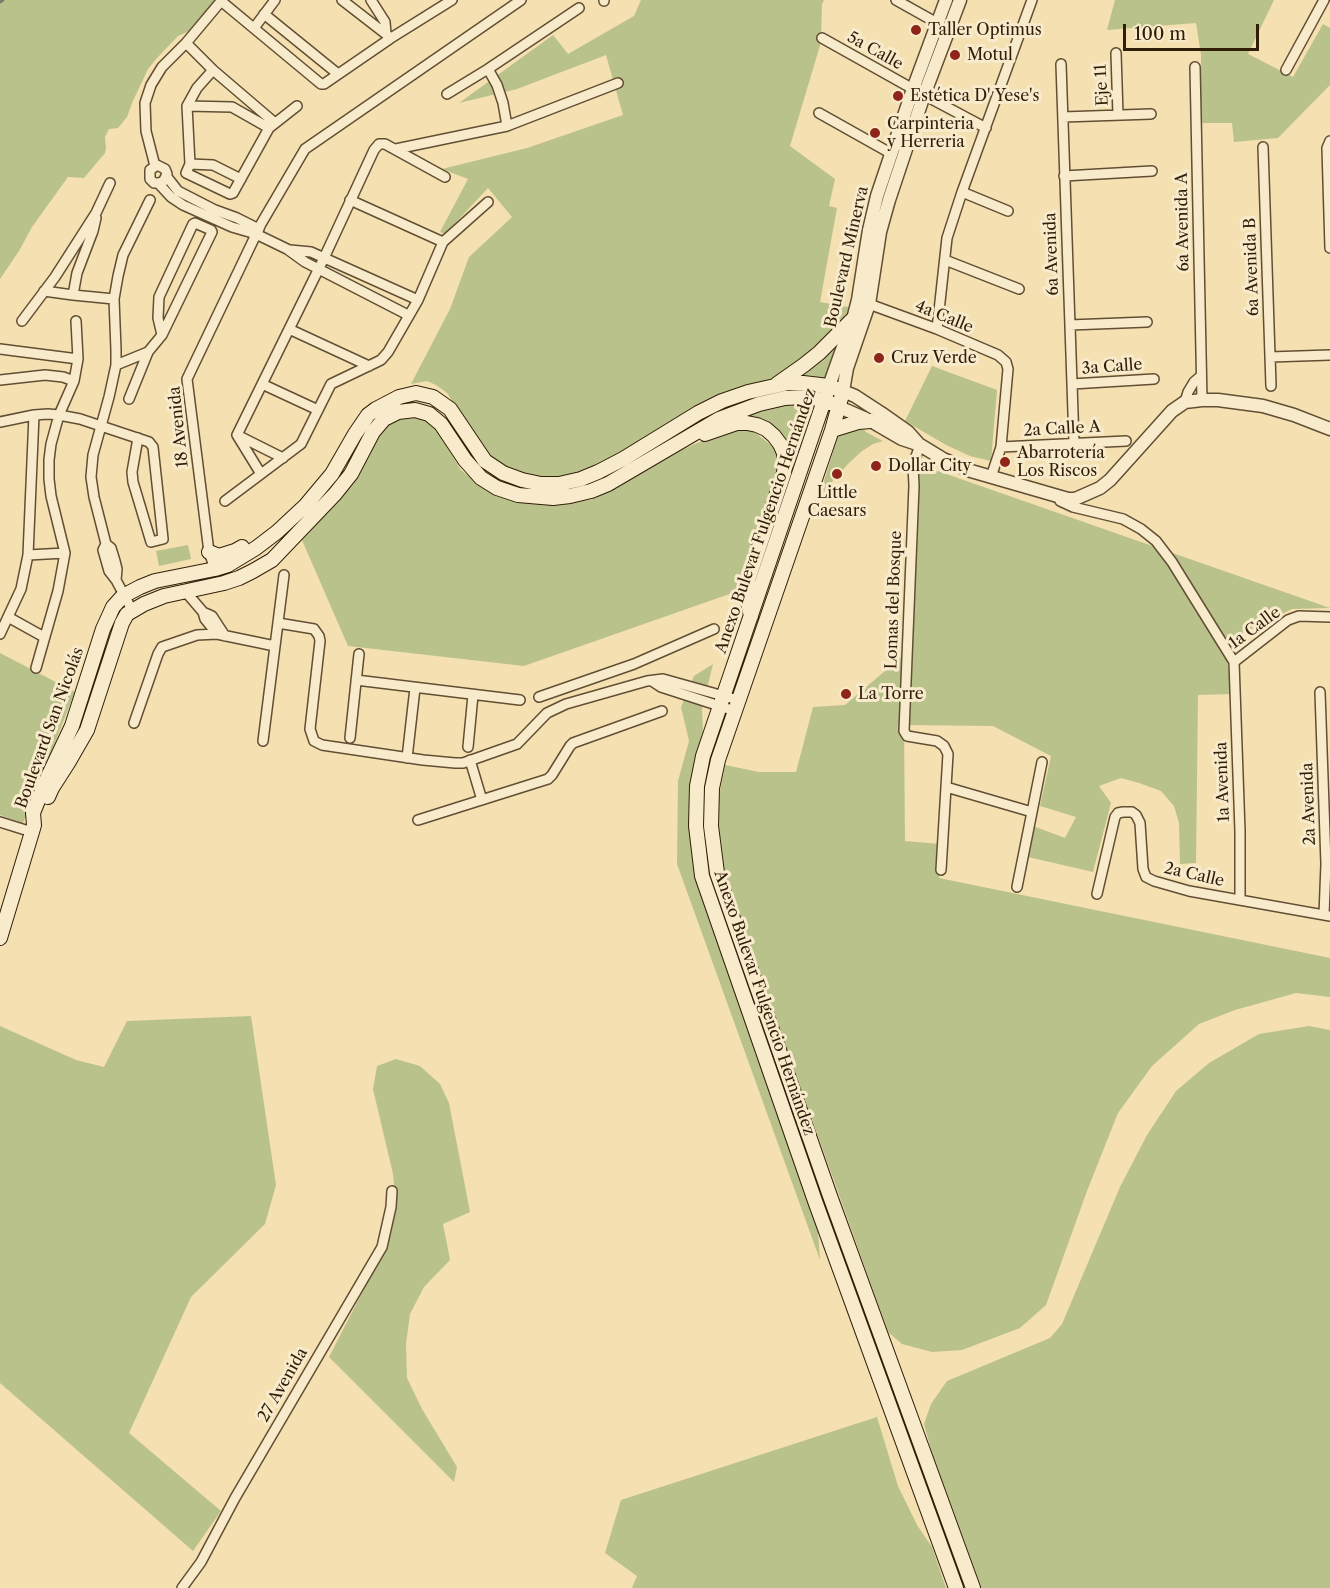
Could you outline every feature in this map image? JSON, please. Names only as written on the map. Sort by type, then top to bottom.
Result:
[{"type":"main road","points":[[773,386],[804,365],[853,319]]},
{"type":"main road","points":[[123,596],[155,581],[228,565],[277,532],[306,506],[332,474],[368,415],[399,397],[417,393],[434,397],[450,409],[485,461],[503,473],[541,484],[559,484],[598,472],[698,413],[748,392],[773,386],[803,383],[829,386],[843,391]]},
{"type":"main road","name":"Anexo Bulevar Fulgencio Hernández","points":[[829,386],[703,756],[697,786],[696,826],[702,876],[821,1217],[956,1588]]},
{"type":"main road","name":"Anexo Bulevar Fulgencio Hernández","points":[[843,391],[832,430],[718,760],[712,788],[711,826],[717,873],[838,1217],[973,1588]]},
{"type":"main road","points":[[132,610],[164,596],[239,578],[272,560],[351,474],[373,432],[384,419],[398,412],[415,410],[429,414],[441,424],[465,460],[481,478],[497,488],[518,495],[553,498],[591,491],[608,484],[718,419],[759,404],[785,398],[803,397],[839,407]]},
{"type":"main road","points":[[832,430],[848,424],[871,421]]},
{"type":"main road","points":[[657,455],[682,447],[709,432],[736,423],[747,423],[766,429],[780,444],[784,453],[784,473],[748,580],[747,598],[751,616]]},
{"type":"main road","points":[[209,552],[215,556],[224,556],[250,542],[272,528],[332,474]]},
{"type":"main road","points":[[188,591],[194,586],[213,579],[216,575],[215,569]]},
{"type":"main road","name":"Boulevard San Nicolás","points":[[33,829],[33,813],[72,726],[103,628],[113,607],[123,596]]},
{"type":"main road","name":"Boulevard San Nicolás","points":[[0,938],[33,829],[52,788],[87,730],[122,623],[132,610]]},
{"type":"street","points":[[254,28],[275,0]]},
{"type":"street","points":[[342,0],[388,36]]},
{"type":"street","points":[[371,0],[385,22],[388,36]]},
{"type":"street","name":"18 Avenida","points":[[215,569],[209,552],[187,379],[259,229],[305,149],[521,0]]},
{"type":"street","points":[[896,0],[938,23]]},
{"type":"street","name":"Boulevard Minerva","points":[[843,391],[847,368],[869,304],[880,232],[946,0]]},
{"type":"street","name":"Boulevard Minerva","points":[[829,386],[858,300],[877,196],[918,92],[960,0]]},
{"type":"street","points":[[936,329],[947,238],[1032,0]]},
{"type":"street","points":[[1286,70],[1324,0]]},
{"type":"street","points":[[155,166],[146,131],[145,103],[156,75],[221,1],[321,84],[324,84],[388,36],[449,1]]},
{"type":"street","points":[[447,94],[579,8]]},
{"type":"street","points":[[264,14],[338,74]]},
{"type":"street","name":"5a Calle","points":[[822,38],[986,128]]},
{"type":"street","points":[[186,43],[272,126]]},
{"type":"street","name":"Eje 11","points":[[1116,53],[1118,115]]},
{"type":"street","name":"6a Avenida","points":[[1061,64],[1074,442]]},
{"type":"street","name":"6a Avenida A","points":[[1195,67],[1202,400]]},
{"type":"street","points":[[488,69],[497,85],[507,126]]},
{"type":"street","points":[[213,70],[197,88],[187,106],[190,164],[186,173],[230,194],[272,126],[297,106]]},
{"type":"street","points":[[396,149],[507,126],[618,83]]},
{"type":"street","points":[[187,106],[232,107],[272,126]]},
{"type":"street","points":[[819,113],[892,154]]},
{"type":"street","points":[[1063,117],[1151,114]]},
{"type":"street","points":[[1330,141],[1327,148],[1330,248]]},
{"type":"street","points":[[237,435],[319,269],[374,150],[379,144],[385,144],[445,177]]},
{"type":"street","name":"6a Avenida B","points":[[1263,147],[1271,386]]},
{"type":"street","points":[[190,164],[213,165],[241,179]]},
{"type":"street","points":[[259,229],[232,227],[183,205],[171,197],[158,183],[152,181],[149,176],[150,170],[155,166],[160,166],[165,169],[167,177],[178,191],[259,229],[305,262],[408,315]]},
{"type":"street","points":[[1064,176],[1152,171]]},
{"type":"street","points":[[158,183],[163,182],[167,177]]},
{"type":"street","points":[[22,321],[96,213],[110,183]]},
{"type":"street","points":[[962,192],[1008,211]]},
{"type":"street","points":[[132,610],[109,571],[103,550],[106,543],[91,477],[93,455],[116,365],[114,299],[123,255],[150,200]]},
{"type":"street","points":[[350,200],[443,242]]},
{"type":"street","points":[[225,501],[301,444],[331,384],[381,360],[418,300],[443,242],[488,202]]},
{"type":"street","points":[[73,295],[76,273],[96,223],[96,213]]},
{"type":"street","points":[[129,399],[148,352],[162,335],[212,231],[195,224],[159,297],[158,318],[162,335]]},
{"type":"street","points":[[287,249],[311,252],[418,300]]},
{"type":"street","points":[[945,260],[1019,290]]},
{"type":"street","points":[[44,291],[114,299]]},
{"type":"street","name":"4a Calle","points":[[869,304],[998,355],[1006,362],[1008,369],[1001,447]]},
{"type":"street","points":[[36,668],[65,553],[49,479],[51,444],[59,415],[74,381],[78,359],[76,321]]},
{"type":"street","points":[[1070,325],[1147,322]]},
{"type":"street","points":[[289,329],[369,366]]},
{"type":"street","points":[[0,349],[78,359]]},
{"type":"street","points":[[116,365],[148,352]]},
{"type":"street","points":[[1270,357],[1330,355]]},
{"type":"street","points":[[0,380],[45,375],[74,381]]},
{"type":"street","points":[[1185,402],[1194,382],[1201,376]]},
{"type":"street","name":"3a Calle","points":[[1072,384],[1154,379]]},
{"type":"street","points":[[262,384],[318,410]]},
{"type":"street","points":[[843,391],[881,413],[908,432],[920,445]]},
{"type":"street","points":[[839,407],[971,471],[1056,496],[1075,499],[1100,488],[1110,480],[1172,411],[1185,402],[1218,400],[1263,406],[1330,429]]},
{"type":"street","points":[[0,422],[34,415],[59,415],[80,419],[147,440],[153,447],[163,539],[151,542],[133,482],[132,472],[138,438]]},
{"type":"street","points":[[0,634],[21,590],[28,555],[34,415]]},
{"type":"street","points":[[237,435],[283,458]]},
{"type":"street","points":[[237,435],[261,474]]},
{"type":"street","name":"2a Calle A","points":[[1001,447],[1126,441]]},
{"type":"street","name":"Lomas del Bosque","points":[[920,445],[913,465],[904,731],[907,736],[937,741],[944,746],[948,754],[941,870]]},
{"type":"street","points":[[991,477],[1001,447]]},
{"type":"street","points":[[1034,490],[1073,507],[1123,519],[1142,529],[1156,541],[1172,562],[1234,662]]},
{"type":"street","points":[[28,555],[65,553]]},
{"type":"street","points":[[263,741],[284,574]]},
{"type":"street","points":[[188,591],[203,612],[212,616],[221,635]]},
{"type":"street","name":"1a Calle","points":[[1234,662],[1288,620],[1299,616],[1330,616]]},
{"type":"street","points":[[8,617],[44,637]]},
{"type":"street","points":[[278,623],[314,629],[319,636],[309,729],[314,741],[322,745],[455,763],[517,744],[547,713],[566,704],[646,681],[663,679],[737,705]]},
{"type":"street","points":[[539,697],[642,661],[714,629]]},
{"type":"street","points":[[134,723],[162,647],[197,635],[221,635],[275,646]]},
{"type":"street","points":[[350,738],[359,654]]},
{"type":"street","name":"1a Avenida","points":[[1234,662],[1240,900]]},
{"type":"street","points":[[356,680],[520,700]]},
{"type":"street","points":[[570,687],[574,701]]},
{"type":"street","points":[[407,758],[415,688]]},
{"type":"street","name":"2a Avenida","points":[[1320,692],[1327,915]]},
{"type":"street","points":[[468,747],[473,695]]},
{"type":"street","points":[[418,820],[548,778],[573,743],[662,711]]},
{"type":"street","points":[[470,760],[482,800]]},
{"type":"street","points":[[1017,887],[1042,762]]},
{"type":"street","points":[[946,787],[1032,812]]},
{"type":"street","name":"2a Calle","points":[[1097,894],[1115,817],[1118,813],[1132,812],[1140,823],[1143,869],[1146,877],[1189,891],[1327,915]]},
{"type":"street","points":[[0,822],[33,829]]},
{"type":"street","name":"27 Avenida","points":[[182,1588],[201,1562],[235,1498],[382,1247],[391,1207],[392,1191]]},
{"type":"green space","points":[[0,0],[217,0],[201,26],[178,36],[148,69],[127,117],[118,128],[109,129],[105,137],[105,153],[84,178],[68,177],[32,227],[0,279]]},
{"type":"green space","points":[[641,0],[824,0],[821,42],[790,146],[835,179],[829,206],[837,208],[820,302],[849,307],[845,316],[820,344],[773,379],[740,387],[706,401],[606,462],[576,475],[555,480],[538,479],[498,466],[487,455],[447,393],[427,381],[411,384],[450,309],[469,257],[512,217],[488,188],[445,234],[440,232],[468,179],[442,169],[527,148],[623,115],[606,55],[517,89],[459,103],[553,35],[568,54],[634,16]]},
{"type":"green space","points":[[1115,0],[1274,0],[1248,54],[1293,77],[1323,24],[1330,28],[1330,85],[1278,138],[1234,142],[1232,123],[1201,123],[1201,55],[1196,23],[1107,30]]},
{"type":"green space","points":[[842,334],[825,378],[822,380],[790,379]]},
{"type":"green space","points":[[932,366],[997,390],[991,461],[970,456],[946,445],[905,421]]},
{"type":"green space","points":[[791,404],[801,405],[806,410],[811,425],[752,597],[750,588],[786,476],[781,443],[735,421],[755,411]]},
{"type":"green space","points":[[415,416],[434,426],[461,470],[482,487],[504,498],[531,504],[590,500],[612,490],[668,456],[713,436],[734,429],[752,430],[772,446],[777,456],[778,469],[738,591],[524,666],[348,646],[302,540],[341,495],[379,431],[389,421]]},
{"type":"green space","points":[[861,426],[866,432],[883,441],[862,451],[848,464],[831,483],[816,506],[837,436],[843,430]]},
{"type":"green space","points":[[912,462],[1330,608],[1292,609],[1221,644],[1227,659],[1232,694],[1198,695],[1196,863],[1180,864],[1179,823],[1174,806],[1161,791],[1121,778],[1099,786],[1111,803],[1093,872],[1028,857],[1033,826],[1065,838],[1076,817],[1040,806],[1051,756],[993,726],[904,725],[905,841],[939,844],[939,878],[1330,958],[1330,997],[1296,993],[1235,1010],[1199,1024],[1152,1066],[1118,1113],[1046,1305],[1020,1328],[962,1350],[932,1352],[902,1344],[888,1332],[718,856],[716,812],[725,765],[759,772],[796,772],[813,707],[845,705],[906,653]]},
{"type":"green space","points":[[188,545],[191,559],[159,566],[156,551]]},
{"type":"green space","points":[[0,653],[75,692],[23,823],[0,815]]},
{"type":"green space","points":[[713,664],[702,709],[703,733],[689,794],[690,824],[817,1219],[820,1260],[677,864],[678,781],[689,741],[681,707],[694,676]]},
{"type":"green space","points":[[251,1016],[276,1185],[265,1224],[191,1297],[129,1433],[221,1511],[193,1551],[0,1383],[0,1026],[76,1060],[104,1067],[127,1021]]},
{"type":"green space","points":[[1309,1026],[1330,1030],[1330,1588],[977,1588],[938,1475],[924,1424],[931,1404],[947,1381],[1050,1338],[1062,1324],[1120,1187],[1147,1135],[1176,1091],[1209,1063],[1259,1034]]},
{"type":"green space","points":[[396,1059],[420,1066],[440,1084],[449,1103],[470,1212],[443,1224],[450,1260],[424,1287],[410,1314],[406,1344],[407,1378],[422,1409],[457,1467],[454,1482],[329,1357],[388,1242],[396,1203],[393,1174],[373,1089],[377,1066]]},
{"type":"green space","points":[[877,1417],[898,1486],[917,1525],[932,1547],[946,1588],[632,1588],[637,1576],[605,1553],[621,1500]]},
{"type":"place","name":"Taller Optimus","points":[[916,30]]},
{"type":"place","name":"Motul","points":[[955,55]]},
{"type":"place","name":"Estética D' Yese's","points":[[898,96]]},
{"type":"place","name":"Carpinteria y Herreria","points":[[875,133]]},
{"type":"place","name":"Cruz Verde","points":[[879,358]]},
{"type":"place","name":"Abarrotería Los Riscos","points":[[1005,462]]},
{"type":"place","name":"Dollar City","points":[[876,466]]},
{"type":"place","name":"Little Caesars","points":[[837,474]]},
{"type":"place","name":"La Torre","points":[[846,694]]}]
